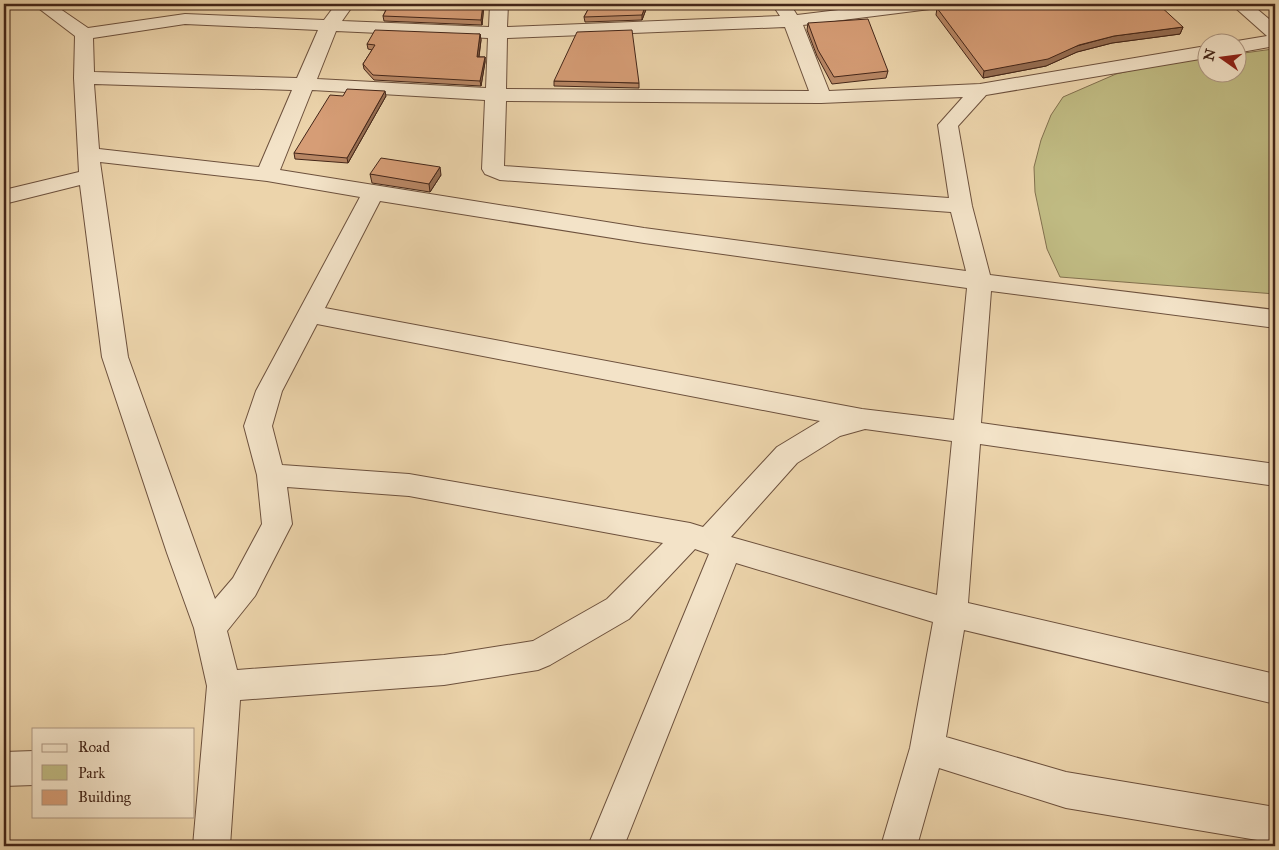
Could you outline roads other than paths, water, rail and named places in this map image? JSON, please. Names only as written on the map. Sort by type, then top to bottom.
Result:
[{"type":"street","points":[[42,4],[84,34],[185,19],[497,33],[792,21],[919,4]]},
{"type":"street","points":[[267,174],[329,26],[346,4]]},
{"type":"street","points":[[499,4],[493,169],[508,175],[961,206]]},
{"type":"street","points":[[781,4],[792,21],[821,98]]},
{"type":"street","points":[[1240,4],[1271,26]]},
{"type":"street","points":[[84,34],[84,78],[90,165],[115,357],[182,553],[210,628],[224,686],[206,762],[211,846]]},
{"type":"street","points":[[1246,44],[1275,40]]},
{"type":"street","points":[[84,78],[304,84],[496,95],[821,98],[980,90],[1196,54]]},
{"type":"street","points":[[899,846],[927,748],[951,614],[980,281],[961,206],[948,125],[980,90]]},
{"type":"street","points":[[4,196],[45,188],[90,165],[267,174],[549,221],[980,281],[1275,318]]},
{"type":"street","points":[[210,628],[244,587],[277,524],[271,476],[258,426],[269,391],[373,193]]},
{"type":"street","points":[[311,314],[865,420],[968,432],[1275,475]]},
{"type":"street","points":[[224,686],[444,670],[538,655],[618,610],[709,541],[787,455],[831,428],[865,420]]},
{"type":"street","points":[[271,476],[409,485],[709,541],[951,614],[1275,689]]},
{"type":"street","points":[[606,846],[709,541]]},
{"type":"street","points":[[927,748],[1066,790],[1275,825]]},
{"type":"street","points":[[4,769],[32,768]]}]
